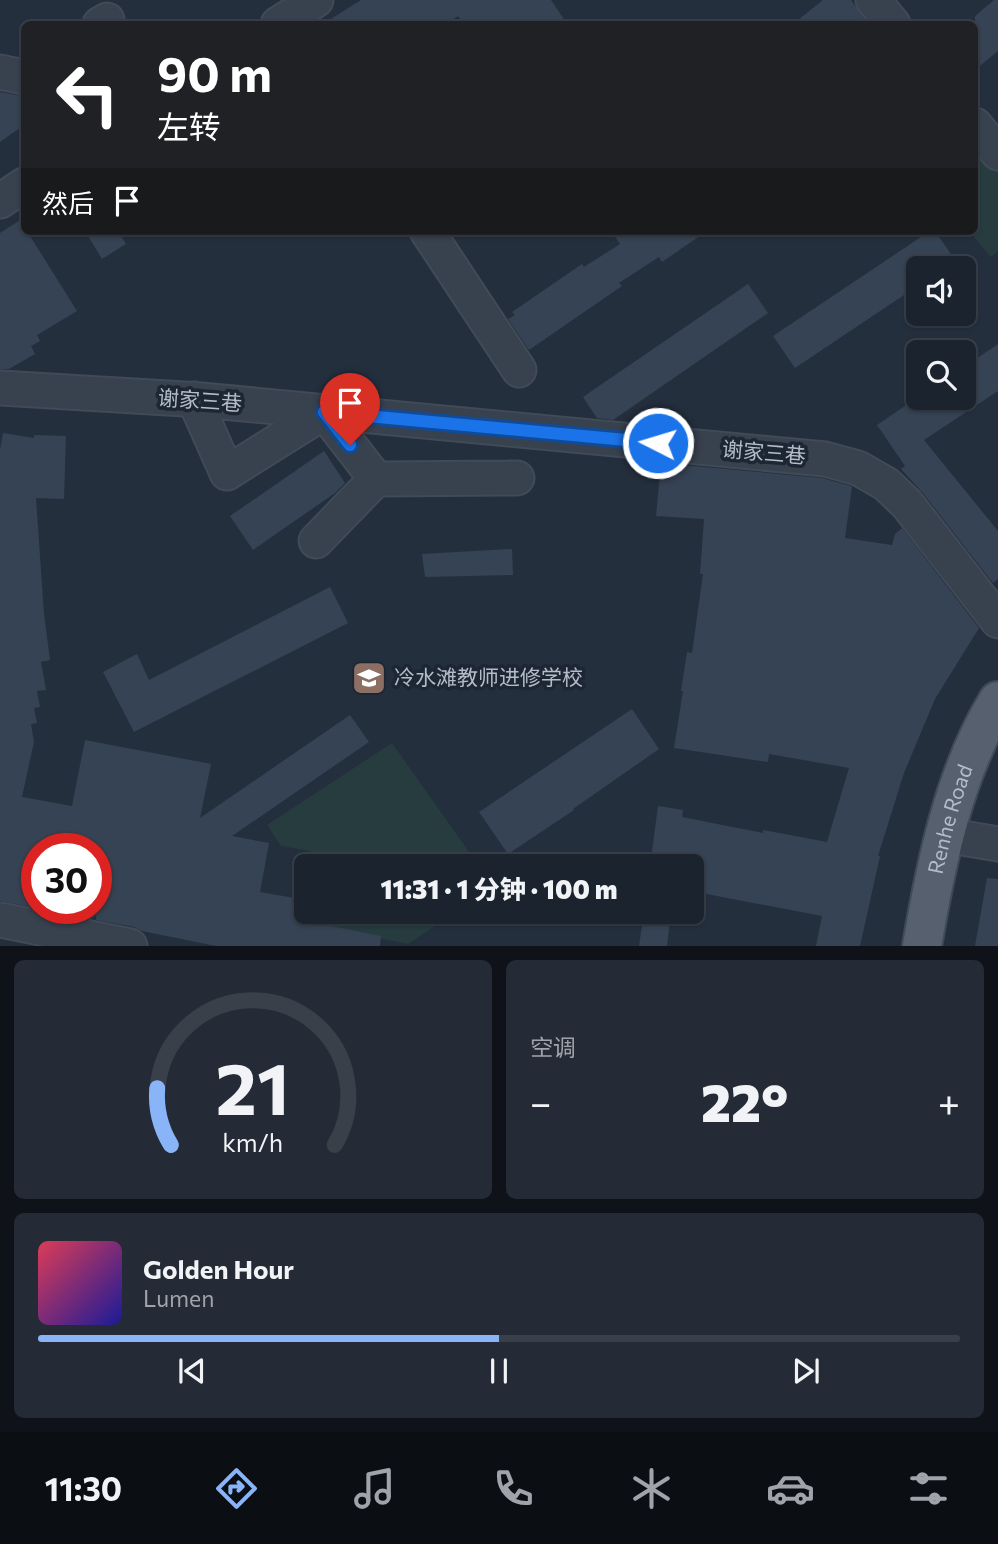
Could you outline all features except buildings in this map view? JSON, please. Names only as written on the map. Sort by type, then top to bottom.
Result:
[{"type":"main road","name":"Renhe Road","points":[[922,946],[945,835],[965,770],[984,724],[998,701]]},
{"type":"street","points":[[286,21],[316,0]]},
{"type":"street","points":[[873,0],[890,21]]},
{"type":"street","points":[[0,72],[21,76]]},
{"type":"street","points":[[0,201],[21,187]]},
{"type":"street","points":[[431,235],[519,370]]},
{"type":"street","name":"谢家三巷","points":[[0,388],[194,399],[825,459],[858,467],[886,484],[907,504],[998,621]]},
{"type":"street","points":[[194,399],[227,474],[324,412],[376,479]]},
{"type":"street","points":[[316,541],[376,479],[517,478]]},
{"type":"street","points":[[945,835],[998,844]]},
{"type":"street","points":[[0,920],[130,946]]},
{"type":"green space","points":[[978,147],[998,171],[998,251],[991,257],[972,235],[978,235]]},
{"type":"green space","points":[[392,743],[471,854],[311,854],[310,851],[281,846],[267,825]]},
{"type":"green space","points":[[320,924],[438,924],[408,944]]},
{"type":"place","name":"冷水滩教师进修学校","points":[[369,678]]},
{"type":"route","points":[[350,445],[324,412],[658,443]]}]
